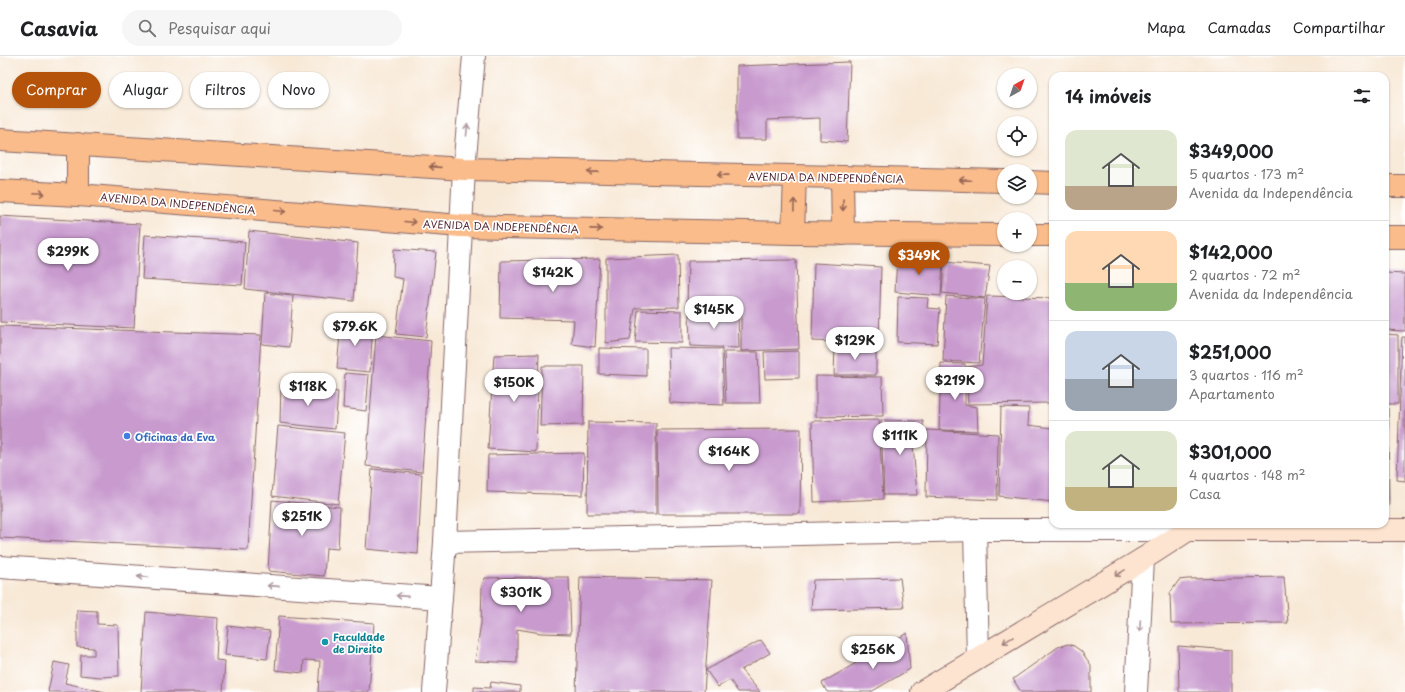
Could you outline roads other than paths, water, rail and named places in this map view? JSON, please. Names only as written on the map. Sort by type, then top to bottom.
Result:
[{"type":"main road","name":"AVENIDA DA INDEPENDÊNCIA","points":[[0,140],[464,169],[997,182]]},
{"type":"main road","points":[[78,144],[78,195]]},
{"type":"main road","points":[[793,233],[795,176]]},
{"type":"main road","points":[[842,177],[843,234]]},
{"type":"main road","points":[[1037,182],[1049,183]]},
{"type":"main road","points":[[1389,186],[1405,186]]},
{"type":"main road","name":"AVENIDA DA INDEPENDÊNCIA","points":[[0,191],[78,195],[461,226],[843,234],[997,235]]},
{"type":"main road","points":[[1037,235],[1049,235]]},
{"type":"main road","points":[[1389,237],[1405,237]]},
{"type":"main road","points":[[922,692],[1143,559],[1188,530],[1230,528]]},
{"type":"main road","points":[[1302,528],[1405,530]]},
{"type":"street","points":[[434,692],[445,542],[464,169],[474,56]]},
{"type":"street","points":[[445,542],[975,530],[1188,530]]},
{"type":"street","points":[[975,530],[978,658]]},
{"type":"street","points":[[1136,692],[1143,559]]},
{"type":"street","points":[[0,567],[441,598]]},
{"type":"place","name":"Oficinas da Eva","points":[[127,436]]},
{"type":"place","name":"Faculdade de Direito","points":[[325,642]]}]
